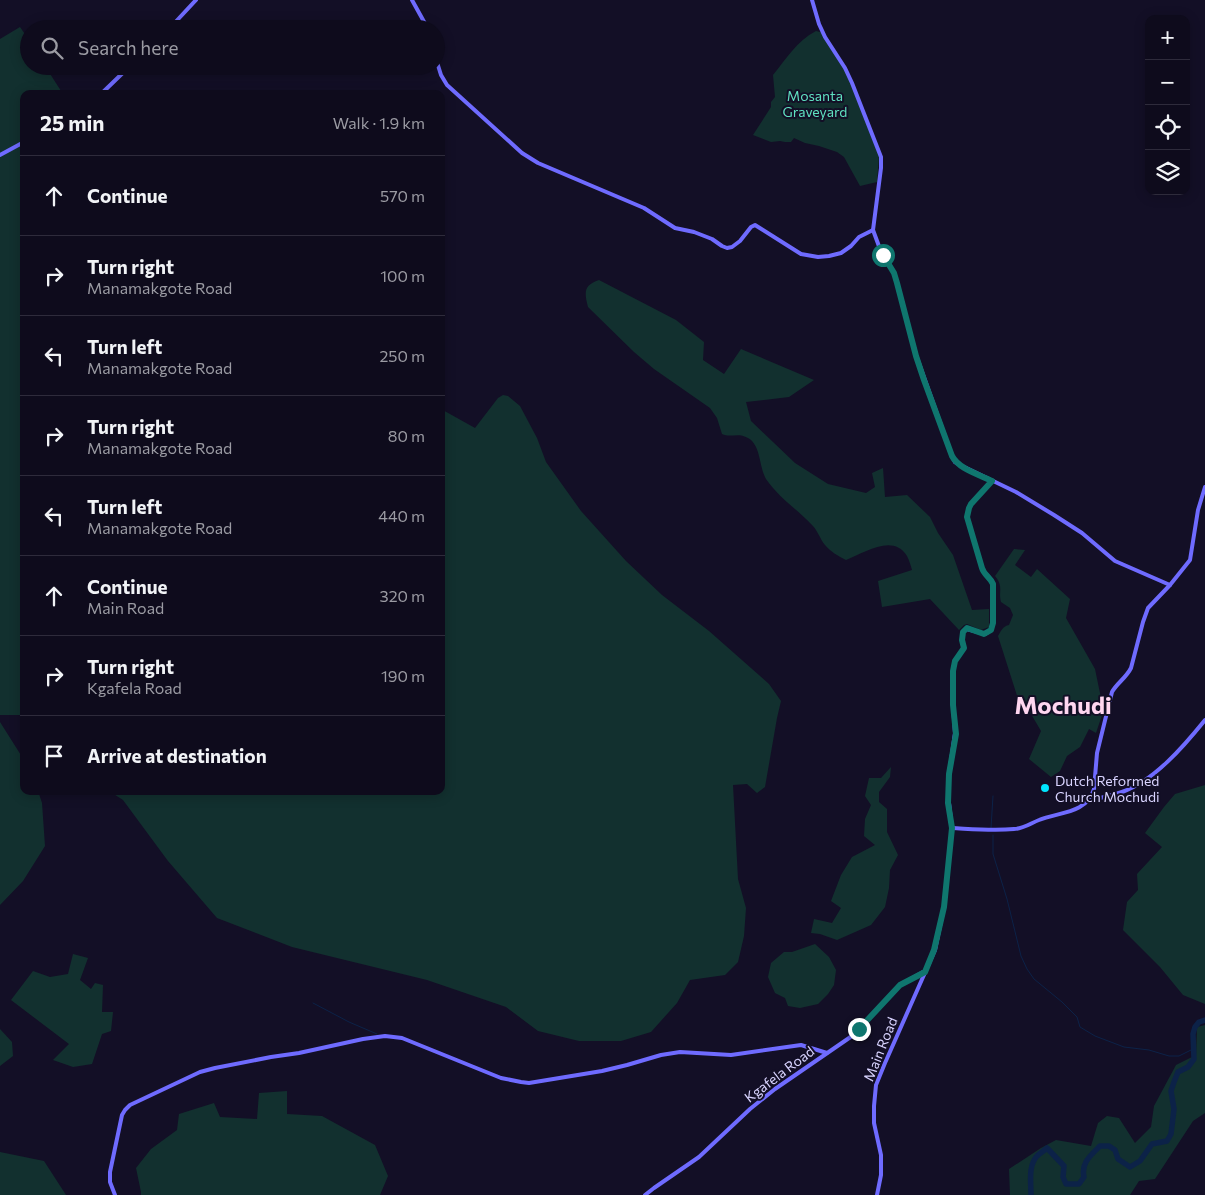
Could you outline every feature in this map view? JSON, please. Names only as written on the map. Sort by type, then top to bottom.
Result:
[{"type":"street","points":[[178,20],[196,0]]},
{"type":"street","points":[[412,0],[423,20]]},
{"type":"street","points":[[812,0],[819,24],[845,68],[881,157],[873,230],[876,241],[894,273],[916,356],[955,462],[1016,492],[1082,533],[1115,561],[1170,585]]},
{"type":"street","points":[[105,90],[121,75]]},
{"type":"street","points":[[441,75],[447,85],[522,153],[538,163],[644,208],[675,228],[694,232],[727,248],[740,241],[751,227],[755,225],[801,254],[818,257],[829,256],[840,253],[851,246],[859,237],[873,230]]},
{"type":"street","points":[[0,155],[20,144]]},
{"type":"street","name":"Main Road","points":[[877,1195],[881,1176],[880,1155],[874,1123],[876,1085],[934,950],[943,914],[952,828],[948,803],[949,774],[956,734],[953,705],[953,671],[955,661],[964,648],[963,632],[967,628],[984,634],[991,630],[993,623],[993,584],[982,568],[967,517],[971,504],[992,481]]},
{"type":"street","points":[[1088,801],[1094,789],[1097,753],[1112,692],[1131,668],[1142,622],[1148,608],[1190,560],[1198,510],[1205,487]]},
{"type":"street","points":[[952,828],[1019,829],[1044,818],[1064,814],[1088,801],[1124,792],[1149,777],[1168,761],[1205,720]]},
{"type":"street","name":"Kgafela Road","points":[[645,1195],[700,1158],[775,1089],[859,1029],[900,985],[925,972]]},
{"type":"street","points":[[115,1195],[110,1182],[110,1172],[122,1115],[125,1110],[130,1105],[188,1077],[215,1068],[299,1054],[385,1036],[402,1038],[492,1075],[529,1083],[602,1071],[662,1054],[680,1052],[731,1055],[801,1045],[827,1053]]},
{"type":"green space","points":[[20,27],[20,75],[51,75],[60,90],[20,90],[20,715],[0,715],[0,39]]},
{"type":"green space","name":"Mosanta Graveyard","points":[[816,31],[824,33],[850,82],[879,156],[877,182],[860,186],[844,157],[837,152],[794,138],[791,142],[771,142],[753,135],[771,107],[771,102],[775,97],[773,75],[797,45]]},
{"type":"green space","points":[[599,280],[676,320],[704,342],[703,360],[724,374],[741,349],[814,380],[789,397],[746,402],[751,421],[795,463],[828,484],[866,493],[875,487],[872,473],[883,468],[885,497],[907,495],[930,517],[953,555],[972,610],[989,609],[989,627],[981,630],[967,624],[959,630],[930,599],[882,607],[878,581],[912,570],[907,556],[901,549],[886,545],[846,560],[830,550],[823,543],[812,525],[766,479],[758,451],[752,441],[741,435],[722,434],[717,418],[710,408],[654,369],[588,307],[586,290],[590,284]]},
{"type":"green space","points":[[503,395],[508,396],[520,406],[537,438],[546,462],[581,511],[626,561],[662,595],[709,631],[769,684],[781,701],[765,787],[757,793],[747,784],[733,785],[738,879],[746,908],[744,936],[738,962],[725,975],[690,980],[677,1003],[651,1032],[621,1041],[579,1041],[538,1031],[506,1007],[427,980],[292,947],[217,918],[168,861],[123,800],[115,795],[445,795],[445,411],[475,428],[498,398]]},
{"type":"green space","points":[[1014,549],[1025,550],[1015,565],[1031,577],[1037,569],[1070,599],[1066,618],[1095,669],[1101,698],[1107,700],[1096,733],[1089,729],[1080,747],[1067,756],[1060,771],[1051,777],[1029,759],[1041,731],[1031,714],[1020,705],[998,636],[1009,625],[1013,615],[1010,608],[1001,602],[1000,586],[995,576]]},
{"type":"green space","points":[[0,722],[20,754],[20,795],[39,795],[42,803],[45,846],[23,881],[0,905]]},
{"type":"green space","points":[[891,767],[890,777],[879,792],[879,802],[887,809],[887,832],[898,855],[890,870],[885,907],[871,925],[837,940],[811,933],[814,919],[832,923],[841,908],[831,901],[841,875],[852,857],[875,845],[864,836],[865,819],[871,805],[865,796],[869,778],[881,778]]},
{"type":"green space","points":[[1205,785],[1205,1004],[1183,995],[1160,967],[1123,930],[1127,902],[1138,890],[1137,874],[1162,847],[1145,833],[1175,794]]},
{"type":"green space","points":[[815,944],[829,957],[836,970],[834,985],[818,1004],[800,1008],[788,1006],[785,998],[775,993],[768,977],[771,963],[784,952],[792,952]]},
{"type":"green space","points":[[73,954],[88,958],[80,980],[91,989],[95,983],[103,985],[102,1012],[113,1012],[111,1031],[102,1034],[92,1064],[73,1067],[53,1060],[69,1044],[11,1000],[33,971],[50,977],[68,974]]},
{"type":"green space","points":[[1205,1025],[1205,1113],[1193,1121],[1155,1179],[1139,1181],[1130,1195],[1010,1195],[1009,1169],[1056,1140],[1091,1146],[1098,1123],[1107,1116],[1119,1118],[1135,1143],[1151,1127],[1154,1106],[1176,1065],[1196,1055],[1197,1027]]},
{"type":"green space","points":[[0,1029],[12,1042],[13,1056],[0,1066]]},
{"type":"green space","points":[[287,1091],[287,1114],[322,1116],[375,1145],[388,1176],[380,1195],[141,1195],[136,1168],[151,1149],[177,1130],[179,1114],[214,1103],[220,1117],[257,1119],[259,1093]]},
{"type":"green space","points":[[0,1152],[44,1161],[66,1195],[0,1195]]},
{"type":"waterway","points":[[991,828],[993,796]]},
{"type":"waterway","points":[[993,835],[993,854],[1007,899],[1021,956],[1034,979],[1077,1017],[1080,1027],[1095,1036],[1124,1047],[1149,1050],[1169,1056],[1179,1056],[1193,1049]]},
{"type":"waterway","points":[[313,1003],[377,1034]]},
{"type":"waterway","points":[[1031,1195],[1032,1164],[1037,1156],[1047,1148],[1064,1166],[1063,1177],[1066,1184],[1079,1184],[1084,1177],[1083,1172],[1087,1160],[1100,1146],[1109,1146],[1115,1150],[1118,1159],[1130,1167],[1140,1161],[1152,1144],[1167,1141],[1171,1134],[1174,1109],[1171,1091],[1178,1072],[1188,1067],[1194,1059],[1193,1034],[1199,1022],[1205,1020]]},
{"type":"place","name":"Dutch Reformed Church Mochudi","points":[[1045,788]]},
{"type":"district","name":"Mochudi","points":[[1063,704]]},
{"type":"route","points":[[859,1029],[894,990],[925,972],[939,935],[948,879],[952,828],[948,803],[949,774],[956,734],[953,705],[953,671],[955,661],[964,648],[963,632],[967,628],[984,634],[991,630],[993,623],[993,584],[982,568],[967,517],[971,504],[992,481],[955,462],[952,456],[916,356],[894,273],[883,255]]}]
